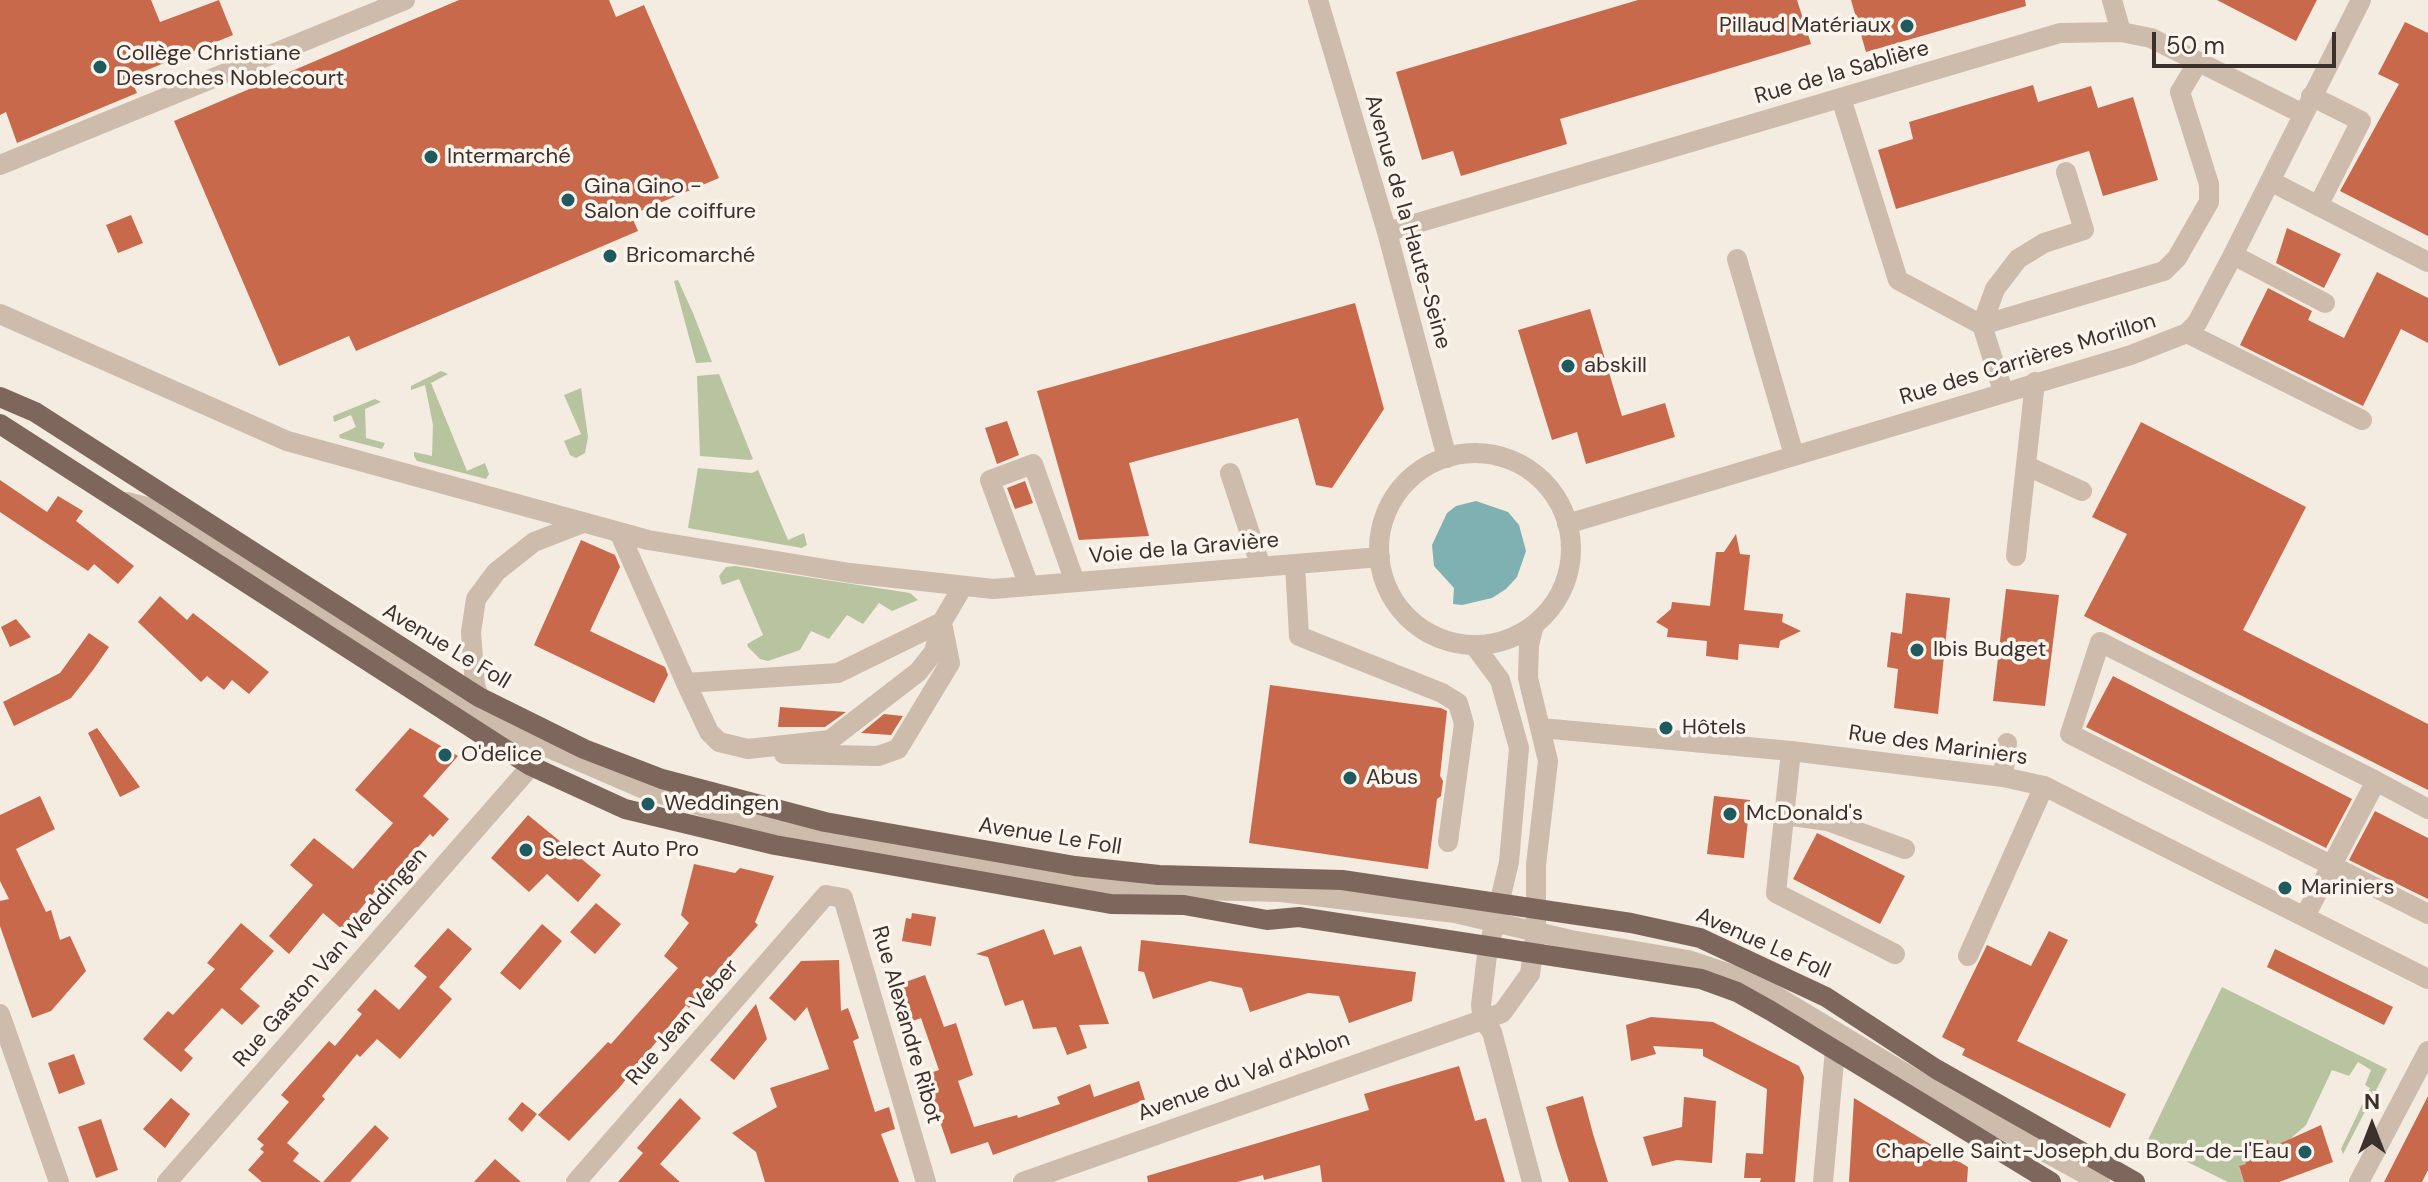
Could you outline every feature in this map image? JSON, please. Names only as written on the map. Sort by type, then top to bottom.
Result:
[{"type":"main road","name":"Avenue Le Foll","points":[[0,397],[35,412],[479,697],[584,749],[662,779],[825,822],[1118,872],[1342,880],[1499,912],[1537,908],[1666,929],[1700,938],[1784,981],[1826,997],[1936,1069],[2135,1182]]},
{"type":"main road","name":"Avenue Le Foll","points":[[0,424],[127,502],[531,766],[625,809],[671,822],[898,869],[1111,904],[1213,908],[1267,920],[1299,917],[1701,979],[1737,992],[2051,1182]]},
{"type":"street","points":[[0,165],[405,0]]},
{"type":"street","name":"Avenue de la Haute-Seine","points":[[1318,0],[1387,232],[1447,458]]},
{"type":"street","points":[[2112,0],[2121,32]]},
{"type":"street","name":"Rue des Carrières Morillon","points":[[1567,524],[2172,342],[2187,333],[2197,323],[2233,255],[2361,0]]},
{"type":"street","name":"Rue de la Sablière","points":[[1387,232],[2060,33],[2121,32],[2151,38],[2198,62],[2307,105],[2361,121],[2318,206]]},
{"type":"street","points":[[1841,98],[1898,280],[1982,325],[2164,271],[2177,258],[2209,202],[2209,184],[2180,92],[2198,62]]},
{"type":"street","points":[[2003,391],[1982,325],[1995,289],[2018,259],[2044,243],[2084,230],[2066,172]]},
{"type":"street","points":[[2270,181],[2428,262]]},
{"type":"street","points":[[2233,255],[2325,303]]},
{"type":"street","points":[[1737,259],[1794,455]]},
{"type":"street","name":"Voie de la Gravière","points":[[0,314],[287,441],[619,532],[838,571],[993,589],[1380,557]]},
{"type":"street","points":[[2187,333],[2362,420]]},
{"type":"street","points":[[2016,556],[2035,382]]},
{"type":"street","points":[[1481,454],[1515,462],[1543,481],[1554,495],[1567,524],[1571,553],[1566,580],[1554,605],[1534,625],[1506,640],[1474,645],[1432,635],[1409,618],[1391,596],[1380,557],[1381,532],[1393,500],[1416,474],[1447,458],[1481,454]]},
{"type":"street","points":[[1029,586],[990,480],[1033,464],[1075,582]]},
{"type":"street","points":[[2027,466],[2082,491]]},
{"type":"street","points":[[1230,473],[1261,567]]},
{"type":"street","name":"Avenue Le Foll","points":[[127,502],[170,513],[370,646],[512,732],[644,789],[724,813],[846,841],[1075,883],[1150,889],[1281,892],[1499,912],[1536,931],[1664,954],[1742,978],[1962,1107],[2100,1182]]},
{"type":"street","points":[[479,697],[473,671],[471,632],[476,599],[496,572],[525,548],[583,523]]},
{"type":"street","points":[[619,532],[709,732],[719,742],[748,749],[827,757],[878,756],[898,749],[950,663],[942,622]]},
{"type":"street","points":[[1295,564],[1299,636],[1442,693],[1458,703],[1464,724],[1448,842]]},
{"type":"street","points":[[748,749],[830,740],[918,672],[934,652],[942,622],[963,586]]},
{"type":"street","points":[[686,683],[838,673],[942,622]]},
{"type":"street","points":[[1534,625],[1527,662],[1548,761],[1536,865],[1536,931]]},
{"type":"street","points":[[2428,809],[2100,642],[2070,734],[2428,914]]},
{"type":"street","points":[[1474,645],[1503,688],[1519,748],[1519,772],[1499,912],[1489,946],[1481,1005],[1483,1020],[1492,1032],[1532,1182]]},
{"type":"street","name":"Rue des Mariniers","points":[[1541,728],[1791,751],[2003,777],[2044,786],[2428,979]]},
{"type":"street","points":[[2003,777],[2007,743]]},
{"type":"street","points":[[1791,751],[1776,893],[1895,954]]},
{"type":"street","name":"Rue Gaston Van Weddingen","points":[[167,1182],[531,766]]},
{"type":"street","points":[[2305,916],[2376,781]]},
{"type":"street","points":[[1968,956],[2044,786]]},
{"type":"street","points":[[1785,815],[1828,821],[1905,849]]},
{"type":"street","name":"Rue Jean Veber","points":[[576,1182],[826,895]]},
{"type":"street","name":"Rue Alexandre Ribot","points":[[826,895],[843,898],[926,1182]]},
{"type":"street","name":"Avenue du Val d'Ablon","points":[[1023,1182],[1502,1013],[1530,974],[1536,931]]},
{"type":"street","points":[[0,1014],[7,1052],[59,1182]]},
{"type":"street","points":[[1823,1182],[1835,1050]]},
{"type":"street","points":[[2359,1182],[2428,1051]]},
{"type":"green space","points":[[678,280],[712,362],[696,363],[674,281]]},
{"type":"green space","points":[[441,371],[448,374],[431,383],[467,471],[485,463],[489,474],[486,479],[417,461],[414,456],[414,452],[432,456],[433,425],[425,385],[411,390],[411,386]]},
{"type":"green space","points":[[719,374],[753,459],[700,456],[697,376]]},
{"type":"green space","points":[[581,388],[588,437],[585,453],[576,458],[570,455],[564,441],[581,434],[564,395]]},
{"type":"green space","points":[[375,399],[381,402],[365,409],[366,438],[385,443],[382,449],[340,438],[339,435],[356,427],[351,415],[334,422],[333,416]]},
{"type":"green space","points":[[698,468],[752,473],[758,470],[788,540],[804,533],[807,545],[802,548],[688,528]]},
{"type":"green space","points":[[726,567],[910,593],[918,600],[892,611],[879,603],[863,624],[847,615],[829,639],[811,631],[800,650],[768,661],[760,659],[748,647],[747,644],[763,635],[739,579],[722,585],[719,576]]},
{"type":"green space","points":[[2222,987],[2387,1069],[2343,1154],[2341,1149],[2370,1088],[2365,1085],[2371,1070],[2358,1062],[2349,1076],[2332,1070],[2306,1125],[2273,1154],[2267,1140],[2241,1150],[2246,1164],[2239,1167],[2244,1182],[2228,1182],[2147,1142]]},
{"type":"water","points":[[1476,501],[1508,512],[1519,525],[1526,551],[1517,577],[1506,589],[1492,598],[1453,604],[1454,588],[1434,566],[1432,545],[1447,513],[1456,506]]},
{"type":"building","name":"Collège Christiane Desroches Noblecourt","points":[[0,0],[151,0],[160,22],[219,0],[233,35],[130,77],[137,93],[17,143],[6,112],[0,115]]},
{"type":"building","name":"Intermarché","points":[[459,0],[609,0],[616,17],[644,5],[719,178],[631,215],[638,231],[356,351],[349,336],[279,366],[174,121]]},
{"type":"building","points":[[1638,0],[1797,0],[1811,44],[1560,119],[1567,144],[1461,176],[1453,151],[1422,160],[1396,72]]},
{"type":"building","name":"Pillaud Matériaux","points":[[1851,0],[2025,0],[2026,6],[1866,52]]},
{"type":"building","points":[[2217,0],[2317,0],[2296,41]]},
{"type":"building","points":[[2405,22],[2428,33],[2428,236],[2340,191],[2399,84],[2378,74]]},
{"type":"building","points":[[2033,85],[2038,102],[2091,86],[2098,108],[2133,97],[2158,180],[2103,196],[2089,151],[1896,209],[1878,150],[1913,139],[1909,122]]},
{"type":"building","points":[[131,215],[143,243],[118,253],[106,225]]},
{"type":"building","points":[[2287,228],[2341,254],[2324,288],[2276,263]]},
{"type":"building","points":[[2377,272],[2428,298],[2428,343],[2401,329],[2363,406],[2240,345],[2268,288],[2312,311],[2308,320],[2344,338]]},
{"type":"building","points":[[1355,303],[1384,409],[1332,488],[1316,485],[1298,418],[1129,463],[1149,536],[1079,540],[1037,391]]},
{"type":"building","name":"abskill","points":[[1590,309],[1622,416],[1665,403],[1675,437],[1586,464],[1577,432],[1552,440],[1518,330]]},
{"type":"building","points":[[1007,421],[1019,455],[997,464],[985,428]]},
{"type":"building","points":[[2141,422],[2306,507],[2243,630],[2428,724],[2428,790],[2084,616],[2127,534],[2092,517]]},
{"type":"building","points":[[0,480],[47,512],[58,496],[83,511],[76,521],[134,566],[118,584],[94,564],[88,571],[0,512]]},
{"type":"building","points":[[1025,481],[1033,503],[1015,509],[1007,488]]},
{"type":"building","points":[[1736,534],[1740,554],[1750,555],[1744,610],[1783,614],[1782,622],[1801,631],[1780,641],[1779,648],[1739,644],[1738,660],[1706,656],[1707,641],[1667,637],[1668,629],[1656,622],[1671,609],[1672,602],[1710,606],[1716,552],[1724,552]]},
{"type":"building","points":[[581,540],[615,555],[620,567],[590,631],[665,667],[668,675],[654,703],[534,645]]},
{"type":"building","points":[[2006,589],[2059,595],[2045,706],[1993,701]]},
{"type":"building","name":"Ibis Budget","points":[[1906,593],[1950,598],[1938,714],[1894,708],[1898,669],[1887,667],[1891,632],[1902,634]]},
{"type":"building","points":[[160,596],[187,620],[193,613],[269,672],[249,694],[232,680],[224,690],[207,676],[201,682],[138,622]]},
{"type":"building","points":[[16,619],[31,637],[10,647],[1,627]]},
{"type":"building","points":[[89,633],[109,647],[71,698],[14,726],[3,702],[60,673]]},
{"type":"building","points":[[2113,676],[2352,799],[2326,848],[2086,727]]},
{"type":"building","name":"Abus","points":[[1270,685],[1447,711],[1440,776],[1443,781],[1441,796],[1437,799],[1428,869],[1249,843]]},
{"type":"building","points":[[780,707],[846,712],[825,727],[778,727]]},
{"type":"building","points":[[884,714],[903,716],[891,735],[861,733]]},
{"type":"building","points":[[97,728],[140,787],[120,797],[88,733]]},
{"type":"building","points":[[410,728],[458,756],[423,796],[449,819],[433,837],[430,834],[379,891],[377,889],[343,930],[323,913],[289,954],[269,936],[313,885],[290,865],[314,838],[353,869],[393,823],[355,790]]},
{"type":"building","points":[[40,796],[55,829],[16,849],[46,912],[51,910],[60,940],[70,936],[86,971],[51,1011],[32,1018],[0,926],[0,901],[9,899],[0,881],[0,815]]},
{"type":"building","name":"McDonald's","points":[[1714,796],[1750,800],[1744,858],[1707,854]]},
{"type":"building","points":[[2375,811],[2428,838],[2428,899],[2349,860]]},
{"type":"building","points":[[528,815],[601,875],[578,902],[547,874],[529,892],[491,858]]},
{"type":"building","points":[[1817,833],[1905,876],[1880,924],[1793,879]]},
{"type":"building","points":[[694,864],[735,873],[740,868],[774,876],[755,922],[758,925],[703,987],[706,990],[689,1008],[686,1005],[619,1088],[569,1141],[538,1115],[608,1042],[611,1044],[678,968],[664,956],[689,923],[681,915]]},
{"type":"building","points":[[596,903],[621,924],[595,954],[570,932]]},
{"type":"building","points":[[912,913],[936,917],[931,946],[902,941],[906,918],[911,919]]},
{"type":"building","points":[[241,923],[274,951],[240,989],[260,1006],[242,1025],[222,1008],[184,1050],[193,1058],[181,1072],[143,1039],[168,1011],[173,1015],[215,969],[207,963]]},
{"type":"building","points":[[542,924],[562,941],[520,990],[500,973]]},
{"type":"building","points":[[448,928],[472,949],[439,987],[452,999],[400,1059],[377,1039],[360,1057],[357,1054],[322,1096],[325,1099],[287,1143],[299,1153],[293,1161],[321,1182],[262,1182],[248,1170],[264,1152],[260,1149],[264,1145],[257,1139],[289,1102],[281,1095],[329,1041],[335,1046],[362,1014],[357,1010],[375,989],[399,1010],[427,977],[414,966]]},
{"type":"building","points":[[1044,929],[1054,955],[1081,946],[1109,1024],[1079,1025],[1087,1048],[1067,1055],[1056,1027],[1033,1029],[1023,1000],[1005,1006],[988,957],[976,954]]},
{"type":"building","points":[[2049,931],[2068,940],[2017,1041],[2126,1094],[2110,1128],[1962,1055],[1965,1049],[1942,1037],[1987,945],[2031,966]]},
{"type":"building","points":[[1141,940],[1416,972],[1412,1001],[1349,1023],[1339,996],[1308,993],[1250,1012],[1242,988],[1210,981],[1153,999],[1144,972],[1138,971]]},
{"type":"building","points":[[2275,949],[2393,1007],[2384,1025],[2267,967]]},
{"type":"building","points":[[839,960],[841,1011],[848,1008],[859,1038],[853,1041],[875,1112],[889,1107],[895,1129],[881,1134],[899,1182],[765,1182],[756,1152],[732,1133],[777,1107],[770,1088],[829,1069],[807,1007],[795,1021],[769,998],[801,961]]},
{"type":"building","points":[[925,975],[944,1027],[956,1023],[973,1075],[958,1081],[974,1127],[1017,1115],[1018,1118],[1060,1104],[1057,1097],[1090,1084],[1094,1097],[1139,1081],[1145,1100],[993,1155],[988,1142],[951,1154],[924,1075],[939,1070],[921,1018],[910,1022],[897,985]]},
{"type":"building","points":[[756,1004],[767,1039],[734,1080],[710,1060]]},
{"type":"building","points":[[1651,1017],[1713,1022],[1799,1066],[1804,1077],[1795,1182],[1760,1182],[1761,1178],[1744,1178],[1746,1153],[1763,1154],[1767,1089],[1703,1056],[1703,1049],[1653,1046],[1656,1054],[1631,1061],[1626,1025]]},
{"type":"building","points":[[74,1054],[85,1084],[59,1094],[48,1063]]},
{"type":"building","points":[[1459,1066],[1475,1121],[1486,1118],[1505,1182],[1322,1182],[1320,1165],[1264,1180],[1263,1175],[1237,1182],[1148,1182],[1147,1176],[1369,1110],[1364,1094]]},
{"type":"building","points":[[1583,1096],[1608,1182],[1569,1182],[1546,1107]]},
{"type":"building","points":[[2428,1096],[2428,1170],[2422,1182],[2384,1182]]},
{"type":"building","points":[[1684,1097],[1716,1101],[1712,1163],[1677,1160],[1652,1166],[1643,1137],[1682,1127]]},
{"type":"building","points":[[171,1098],[190,1114],[165,1148],[143,1129]]},
{"type":"building","points":[[680,1098],[701,1118],[660,1164],[680,1182],[618,1182],[643,1153],[637,1148]]},
{"type":"building","points":[[1854,1098],[1968,1167],[1967,1182],[1849,1182]]},
{"type":"building","points":[[522,1102],[537,1114],[522,1132],[508,1119]]},
{"type":"building","points":[[101,1119],[118,1170],[96,1178],[78,1127]]},
{"type":"building","points":[[375,1125],[389,1138],[350,1182],[323,1182]]},
{"type":"building","name":"Chapelle Saint-Joseph du Bord-de-l'Eau","points":[[2321,1125],[2333,1162],[2279,1182],[2244,1182],[2239,1166],[2246,1164],[2241,1150],[2268,1140],[2270,1148]]},
{"type":"building","points":[[495,1159],[521,1182],[474,1182]]},
{"type":"place","name":"Pillaud Matériaux","points":[[1907,26]]},
{"type":"place","name":"Collège Christiane Desroches Noblecourt","points":[[100,67]]},
{"type":"place","name":"Intermarché","points":[[431,157]]},
{"type":"place","name":"Gina Gino - Salon de coiffure","points":[[568,200]]},
{"type":"place","name":"Bricomarché","points":[[610,256]]},
{"type":"place","name":"abskill","points":[[1568,366]]},
{"type":"place","name":"Ibis Budget","points":[[1917,650]]},
{"type":"place","name":"Hôtels","points":[[1666,728]]},
{"type":"place","name":"O'delice","points":[[445,755]]},
{"type":"place","name":"Abus","points":[[1350,778]]},
{"type":"place","name":"Weddingen","points":[[648,804]]},
{"type":"place","name":"McDonald's","points":[[1730,814]]},
{"type":"place","name":"Select Auto Pro","points":[[526,850]]},
{"type":"place","name":"Mariniers","points":[[2285,888]]},
{"type":"place","name":"Chapelle Saint-Joseph du Bord-de-l'Eau","points":[[2305,1152]]}]
